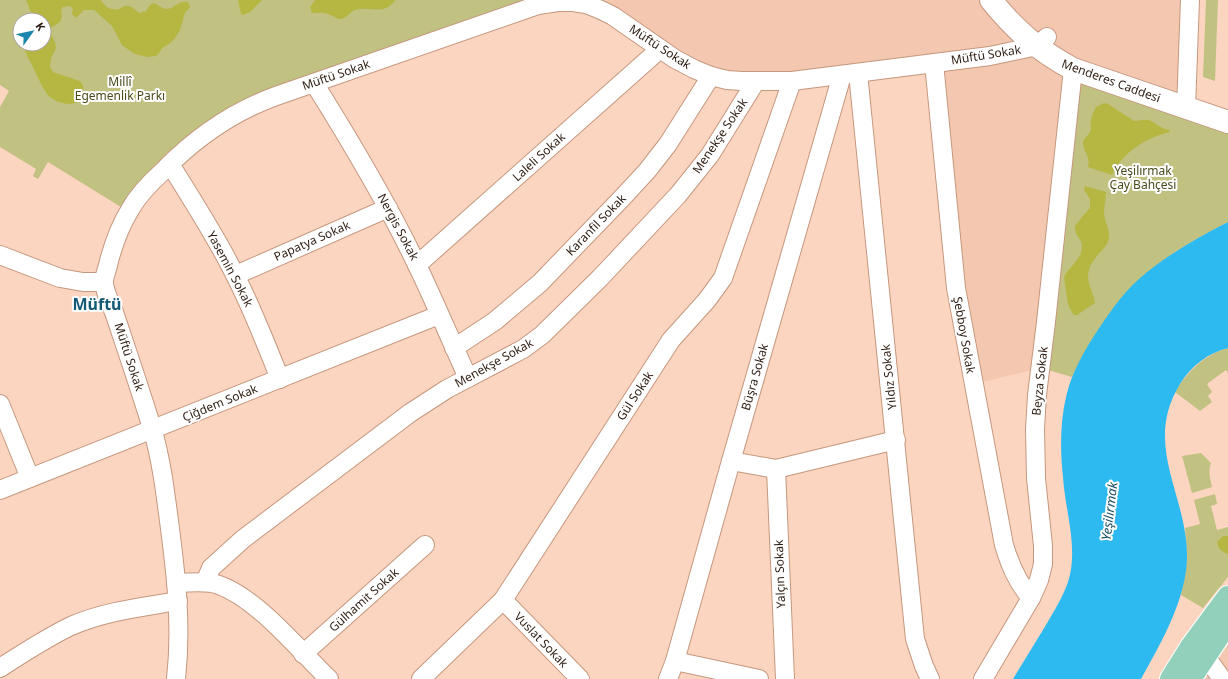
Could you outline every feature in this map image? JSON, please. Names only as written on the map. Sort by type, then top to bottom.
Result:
[{"type":"main road","points":[[1171,679],[1191,647],[1228,597]]},
{"type":"main road","points":[[1190,679],[1228,622]]},
{"type":"street","name":"Menderes Caddesi","points":[[992,0],[1005,18],[1024,36],[1059,46],[1187,101],[1228,122]]},
{"type":"street","name":"Menderes Caddesi","points":[[1011,0],[1035,27],[1051,58],[1073,69],[1187,101],[1228,107]]},
{"type":"street","points":[[1187,101],[1190,0]]},
{"type":"street","name":"Müftü Sokak","points":[[176,679],[179,638],[178,601],[167,507],[153,430],[104,282],[120,229],[131,208],[145,188],[170,164],[207,133],[236,114],[255,104],[538,5],[558,2],[586,4],[601,10],[613,16],[675,59],[711,76],[727,80],[792,81],[990,56],[1042,42]]},
{"type":"street","name":"Laleli Sokak","points":[[418,265],[660,49]]},
{"type":"street","name":"Şebboy Sokak","points":[[934,63],[956,288],[973,384],[1008,561],[1014,576],[1031,598]]},
{"type":"street","name":"Beyza Sokak","points":[[983,679],[1031,598],[1039,580],[1043,564],[1043,546],[1036,478],[1035,429],[1037,395],[1073,69]]},
{"type":"street","name":"Yıldız Sokak","points":[[850,74],[896,440],[915,639],[930,679]]},
{"type":"street","name":"Büşra Sokak","points":[[668,679],[675,662],[731,461],[850,74]]},
{"type":"street","name":"Karanfil Sokak","points":[[454,348],[495,321],[540,283],[618,203],[647,171],[668,144],[711,76]]},
{"type":"street","name":"Menekşe Sokak","points":[[205,582],[211,568],[222,557],[286,505],[410,412],[447,389],[524,349],[542,335],[600,278],[678,195],[710,155],[756,81]]},
{"type":"street","name":"Gül Sokak","points":[[421,679],[503,600],[671,340],[707,300],[722,278],[792,81]]},
{"type":"street","name":"Nergis Sokak","points":[[314,83],[357,152],[418,265],[468,378]]},
{"type":"street","name":"Yasemin Sokak","points":[[170,164],[236,275],[280,379]]},
{"type":"street","name":"Papatya Sokak","points":[[236,275],[388,208]]},
{"type":"street","points":[[0,255],[60,278],[83,282],[104,282]]},
{"type":"street","name":"Çiğdem Sokak","points":[[0,490],[439,315]]},
{"type":"street","points":[[0,404],[30,478]]},
{"type":"street","points":[[731,461],[776,469],[896,440]]},
{"type":"street","name":"Yalçın Sokak","points":[[776,469],[785,679]]},
{"type":"street","name":"Gülhamit Sokak","points":[[303,654],[425,546]]},
{"type":"street","points":[[176,583],[205,582],[218,584],[250,602],[329,679]]},
{"type":"street","name":"Vuslat Sokak","points":[[503,600],[580,679]]},
{"type":"street","points":[[0,668],[41,642],[72,626],[94,618],[137,608],[178,601]]},
{"type":"street","points":[[1205,655],[1222,679]]},
{"type":"street","points":[[675,662],[759,679]]},
{"type":"shaded area","points":[[26,0],[101,0],[104,5],[111,9],[119,9],[129,6],[139,13],[146,11],[150,5],[154,3],[167,9],[182,2],[188,2],[190,7],[185,13],[180,30],[175,38],[162,48],[156,56],[147,57],[133,53],[122,45],[112,26],[94,10],[84,10],[76,18],[72,14],[73,9],[70,6],[63,7],[61,10],[62,16],[60,22],[52,27],[52,12],[31,12]]},
{"type":"shaded area","points":[[238,0],[262,0],[250,12],[243,15],[241,14]]},
{"type":"shaded area","points":[[315,0],[395,0],[386,8],[355,10],[339,19],[326,13],[312,13],[310,7]]},
{"type":"shaded area","points":[[592,0],[1190,0],[1188,79],[1041,368],[973,384],[934,63],[727,80]]},
{"type":"shaded area","points":[[52,36],[56,48],[51,58],[50,67],[53,72],[82,83],[83,92],[78,101],[70,104],[59,102],[50,97],[41,84],[26,52],[52,52]]},
{"type":"shaded area","points":[[1104,103],[1108,104],[1134,121],[1148,120],[1169,130],[1170,132],[1152,138],[1136,147],[1122,159],[1112,175],[1088,167],[1088,157],[1083,146],[1084,140],[1091,130],[1091,119],[1096,107]]},
{"type":"shaded area","points":[[1085,186],[1106,192],[1104,214],[1109,232],[1109,238],[1108,243],[1091,264],[1089,269],[1088,280],[1095,303],[1077,315],[1074,315],[1068,304],[1064,278],[1068,270],[1080,256],[1082,243],[1076,232],[1075,226],[1090,208],[1090,199],[1084,190]]},
{"type":"shaded area","points":[[1223,536],[1228,536],[1228,554],[1220,550],[1217,544]]},
{"type":"shaded area","points":[[1228,644],[1228,679],[1205,679],[1216,663]]},
{"type":"green space","name":"Millî Egemenlik Parkı","points":[[0,0],[592,0],[573,2],[232,116],[129,212],[48,162],[38,179],[33,176],[36,169],[0,147],[0,107],[9,91],[0,85]]},
{"type":"green space","points":[[1206,0],[1218,0],[1215,81],[1203,77]]},
{"type":"green space","name":"Yeşilırmak Çay Bahçesi","points":[[1073,69],[1228,122],[1228,222],[1193,241],[1147,272],[1118,302],[1109,314],[1072,377],[1041,368]]},
{"type":"green space","points":[[1228,348],[1228,373],[1226,370],[1207,384],[1212,392],[1208,396],[1212,402],[1200,411],[1175,392],[1185,377],[1204,359]]},
{"type":"green space","points":[[1201,453],[1211,463],[1209,472],[1212,487],[1192,493],[1182,456]]},
{"type":"green space","points":[[1215,494],[1217,504],[1211,506],[1217,530],[1228,527],[1228,577],[1203,608],[1181,595],[1186,562],[1185,528],[1200,524],[1194,500]]},
{"type":"water","name":"Yeşilırmak","points":[[1228,222],[1228,348],[1207,357],[1189,371],[1184,377],[1169,407],[1165,428],[1166,450],[1181,513],[1187,558],[1186,574],[1182,590],[1164,636],[1141,679],[1013,679],[1058,604],[1066,588],[1071,569],[1072,543],[1064,490],[1061,435],[1067,393],[1078,363],[1109,313],[1139,279],[1182,248]]},
{"type":"district","name":"Müftü","points":[[97,304]]}]
